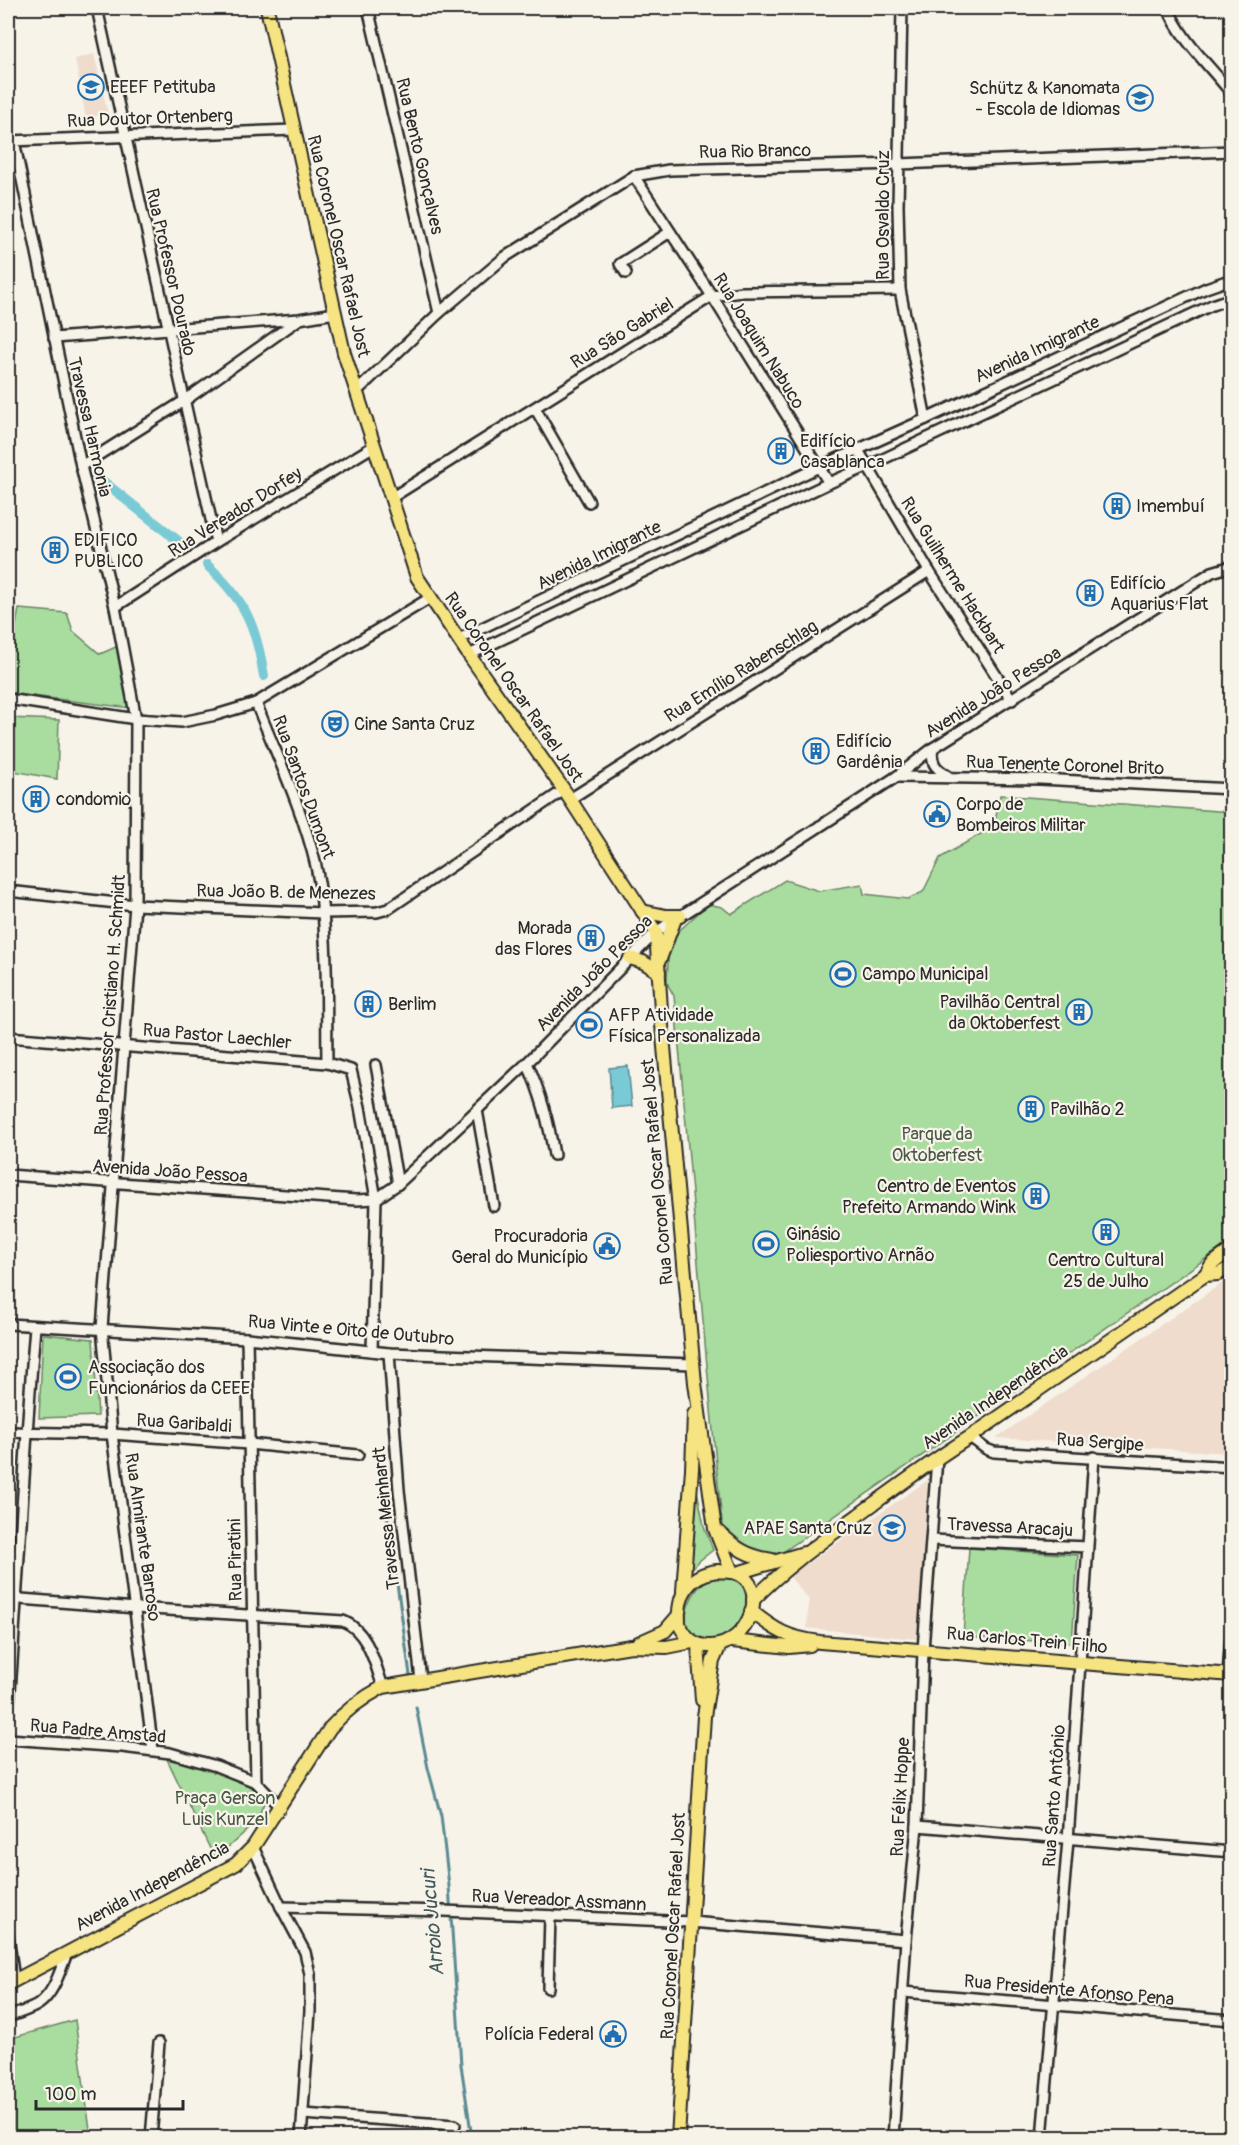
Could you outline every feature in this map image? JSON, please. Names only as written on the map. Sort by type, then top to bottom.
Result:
[{"type":"main road","name":"Rua Coronel Oscar Rafael Jost","points":[[267,8],[335,313],[356,392],[417,577],[469,656],[567,794],[656,932],[695,1383],[715,1528],[734,1573]]},
{"type":"main road","points":[[630,958],[658,969],[678,918],[642,911]]},
{"type":"main road","name":"Avenida Independência","points":[[752,1606],[771,1582],[808,1552],[937,1458],[1205,1275],[1212,1264],[1232,1249]]},
{"type":"main road","name":"Avenida Independência","points":[[1205,1275],[1218,1274],[1232,1267]]},
{"type":"main road","name":"Rua Coronel Oscar Rafael Jost","points":[[683,1591],[692,1469],[695,1383]]},
{"type":"main road","points":[[692,1469],[708,1472]]},
{"type":"main road","points":[[715,1528],[737,1549],[753,1557],[774,1560]]},
{"type":"main road","name":"Avenida Independência","points":[[734,1573],[808,1552]]},
{"type":"main road","points":[[631,1646],[667,1647],[695,1643],[726,1643],[744,1628],[752,1606],[751,1589],[742,1577],[734,1573],[710,1572],[693,1580],[683,1591],[678,1616],[679,1624],[695,1643]]},
{"type":"main road","name":"Rua Carlos Trein Filho","points":[[752,1606],[781,1632],[796,1639],[1230,1674]]},
{"type":"main road","points":[[631,1646],[665,1631],[678,1616]]},
{"type":"main road","name":"Rua Carlos Trein Filho","points":[[726,1643],[789,1647],[820,1642]]},
{"type":"main road","name":"Rua Coronel Oscar Rafael Jost","points":[[695,1643],[704,1716]]},
{"type":"main road","name":"Rua Coronel Oscar Rafael Jost","points":[[678,2138],[704,1716],[713,1661],[726,1643]]},
{"type":"main road","name":"Avenida Independência","points":[[11,1982],[236,1864],[253,1847],[330,1728],[362,1698],[383,1687],[631,1646]]},
{"type":"street","name":"Rua Professor Dourado","points":[[97,8],[216,542]]},
{"type":"street","name":"Rua Bento Gonçalves","points":[[368,8],[439,313]]},
{"type":"street","name":"Rua Osvaldo Cruz","points":[[902,8],[898,164],[900,290],[926,419]]},
{"type":"street","points":[[1168,8],[1172,19],[1187,40],[1232,94]]},
{"type":"street","name":"Rua Doutor Ortenberg","points":[[11,141],[294,130]]},
{"type":"street","name":"Travessa Harmonia","points":[[11,141],[81,466],[115,607],[136,719]]},
{"type":"street","name":"Rua Rio Branco","points":[[356,392],[439,313],[505,257],[634,176],[669,170],[1232,151]]},
{"type":"street","name":"Rua Joaquim Nabuco","points":[[634,176],[819,467]]},
{"type":"street","points":[[626,273],[620,264],[670,232]]},
{"type":"street","name":"Avenida Imigrante","points":[[459,639],[819,467],[1206,288],[1232,279]]},
{"type":"street","name":"Rua São Gabriel","points":[[391,498],[712,296],[742,292],[900,290]]},
{"type":"street","name":"Avenida Imigrante","points":[[469,656],[829,483],[1212,305],[1232,298]]},
{"type":"street","points":[[54,338],[299,319],[335,313]]},
{"type":"street","points":[[81,466],[184,400],[299,319]]},
{"type":"street","points":[[535,408],[589,502]]},
{"type":"street","name":"Rua Vereador Dorfey","points":[[115,607],[216,542],[374,446]]},
{"type":"street","points":[[858,450],[866,467]]},
{"type":"street","points":[[819,467],[829,483]]},
{"type":"street","name":"Rua Guilherme Hackbart","points":[[866,467],[1012,700]]},
{"type":"street","name":"Avenida João Pessoa","points":[[8,1175],[356,1200],[376,1199],[398,1184],[527,1063],[656,932],[896,777],[933,748],[1212,572],[1232,566]]},
{"type":"street","name":"Rua Emílio Rabenschlag","points":[[567,794],[929,570]]},
{"type":"street","points":[[8,699],[136,719],[182,722],[256,703],[430,598]]},
{"type":"street","points":[[512,615],[521,631]]},
{"type":"street","name":"Rua Santos Dumont","points":[[256,703],[303,823],[316,866],[323,913],[327,1063]]},
{"type":"street","name":"Rua Professor Cristiano H. Schmidt","points":[[102,1328],[135,905],[136,719]]},
{"type":"street","points":[[933,748],[932,756],[935,767],[948,776]]},
{"type":"street","name":"Rua Tenente Coronel Brito","points":[[896,777],[948,776],[1232,789]]},
{"type":"street","name":"Rua João B. de Menezes","points":[[8,891],[135,905],[323,913],[377,912],[388,909],[567,794]]},
{"type":"street","name":"Rua Pastor Laechler","points":[[8,1037],[327,1063],[351,1070],[376,1199]]},
{"type":"street","points":[[527,1063],[539,1089],[554,1155]]},
{"type":"street","points":[[376,1065],[398,1184]]},
{"type":"street","points":[[477,1110],[494,1206]]},
{"type":"street","points":[[372,1351],[376,1199]]},
{"type":"street","name":"Rua Vinte e Oito de Outubro","points":[[8,1324],[247,1338],[389,1353],[693,1364]]},
{"type":"street","points":[[8,1718],[12,1598],[35,1326]]},
{"type":"street","name":"Rua Almirante Barroso","points":[[102,1328],[112,1434],[153,1750]]},
{"type":"street","name":"Rua Piratini","points":[[247,1338],[256,1782]]},
{"type":"street","name":"Travessa Meinhardt","points":[[389,1353],[398,1478],[421,1680]]},
{"type":"street","name":"Rua Garibaldi","points":[[8,1432],[112,1434],[358,1455]]},
{"type":"street","name":"Rua Sergipe","points":[[970,1437],[993,1452],[1232,1467]]},
{"type":"street","name":"Rua Santo Antônio","points":[[1042,2138],[1068,1840],[1095,1457]]},
{"type":"street","name":"Rua Félix Hoppe","points":[[893,2138],[906,1940],[917,1826],[923,1650],[937,1458]]},
{"type":"street","name":"Travessa Aracaju","points":[[932,1540],[1087,1547]]},
{"type":"street","points":[[12,1598],[336,1620],[350,1624],[362,1635],[383,1687]]},
{"type":"street","points":[[1230,1674],[1232,1624]]},
{"type":"street","name":"Rua Padre Amstad","points":[[8,1739],[153,1750],[216,1766],[256,1782],[279,1806]]},
{"type":"street","points":[[917,1826],[1232,1852]]},
{"type":"street","points":[[253,1847],[305,1952],[310,1974],[310,2012],[302,2138]]},
{"type":"street","name":"Rua Vereador Assmann","points":[[281,1906],[692,1922],[906,1940]]},
{"type":"street","points":[[548,1988],[550,1916]]},
{"type":"street","points":[[8,1935],[11,1982]]},
{"type":"street","points":[[8,2017],[38,2005],[48,1995],[56,1982],[67,1953]]},
{"type":"street","name":"Rua Presidente Afonso Pena","points":[[903,1992],[1232,2020]]},
{"type":"street","points":[[151,2138],[159,2043]]},
{"type":"street","points":[[303,2114],[454,2125]]},
{"type":"shaded area","name":"EEEF Petituba","points":[[94,54],[108,114],[86,118],[75,59]]},
{"type":"shaded area","points":[[1231,1277],[1230,1453],[996,1438]]},
{"type":"shaded area","name":"APAE Santa Cruz","points":[[928,1480],[917,1639],[807,1628],[809,1600],[789,1576]]},
{"type":"green space","points":[[19,609],[67,613],[73,631],[100,654],[118,646],[130,708],[8,693],[8,665]]},
{"type":"green space","points":[[8,718],[59,720],[57,779],[8,770]]},
{"type":"green space","name":"Parque da Oktoberfest","points":[[1000,795],[1231,812],[1231,1241],[783,1552],[760,1555],[723,1532],[674,996],[667,983],[669,940],[708,904],[722,907],[731,914],[785,880],[819,891],[862,884],[864,894],[908,899],[923,892],[940,858],[994,826]]},
{"type":"green space","name":"Associação dos Funcionários da CEEE","points":[[43,1334],[93,1339],[98,1416],[39,1418]]},
{"type":"green space","points":[[695,1480],[704,1526],[713,1550],[689,1572]]},
{"type":"green space","points":[[969,1548],[1078,1555],[1072,1643],[963,1637]]},
{"type":"green space","points":[[727,1575],[743,1586],[746,1601],[743,1617],[735,1631],[729,1636],[702,1641],[693,1635],[687,1626],[689,1603],[703,1583],[711,1578]]},
{"type":"green space","name":"Praça Gerson Luis Kunzel","points":[[167,1759],[207,1768],[233,1777],[256,1791],[265,1801],[256,1822],[215,1859]]},
{"type":"green space","points":[[75,2020],[91,2137],[8,2137],[8,2039]]},
{"type":"water","points":[[628,1066],[632,1106],[612,1108],[609,1068]]},
{"type":"waterway","name":"Arroio Jucuri","points":[[95,475],[187,548]]},
{"type":"waterway","name":"Arroio Jucuri","points":[[207,565],[231,590],[247,614],[257,642],[264,676]]},
{"type":"waterway","name":"Arroio Jucuri","points":[[378,1450],[410,1675]]},
{"type":"waterway","name":"Arroio Jucuri","points":[[416,1707],[428,1768],[441,1816],[449,1886],[461,2065],[472,2138]]},
{"type":"place","name":"EEEF Petituba","points":[[91,87]]},
{"type":"place","name":"Schütz & Kanomata - Escola de Idiomas","points":[[1140,98]]},
{"type":"place","name":"Edifício Casablanca","points":[[781,451]]},
{"type":"place","name":"Imembuí","points":[[1117,506]]},
{"type":"place","name":"EDIFICO PUBLICO","points":[[55,550]]},
{"type":"place","name":"Edifício Aquarius Flat","points":[[1090,593]]},
{"type":"place","name":"Cine Santa Cruz","points":[[335,724]]},
{"type":"place","name":"Edifício Gardênia","points":[[816,751]]},
{"type":"place","name":"condomio","points":[[36,799]]},
{"type":"place","name":"Corpo de Bombeiros Militar","points":[[937,814]]},
{"type":"place","name":"Morada das Flores","points":[[591,938]]},
{"type":"place","name":"Campo Municipal","points":[[843,974]]},
{"type":"place","name":"Berlim","points":[[368,1004]]},
{"type":"place","name":"Pavilhão Central da Oktoberfest","points":[[1079,1012]]},
{"type":"place","name":"AFP Atividade Física Personalizada","points":[[589,1025]]},
{"type":"place","name":"Pavilhão 2","points":[[1031,1109]]},
{"type":"place","name":"Centro de Eventos Prefeito Armando Wink","points":[[1036,1196]]},
{"type":"place","name":"Centro Cultural 25 de Julho","points":[[1106,1232]]},
{"type":"place","name":"Ginásio Poliesportivo Arnão","points":[[766,1244]]},
{"type":"place","name":"Procuradoria Geral do Município","points":[[607,1246]]},
{"type":"place","name":"Associação dos Funcionários da CEEE","points":[[68,1377]]},
{"type":"place","name":"APAE Santa Cruz","points":[[892,1528]]},
{"type":"place","name":"Polícia Federal","points":[[613,2034]]}]
